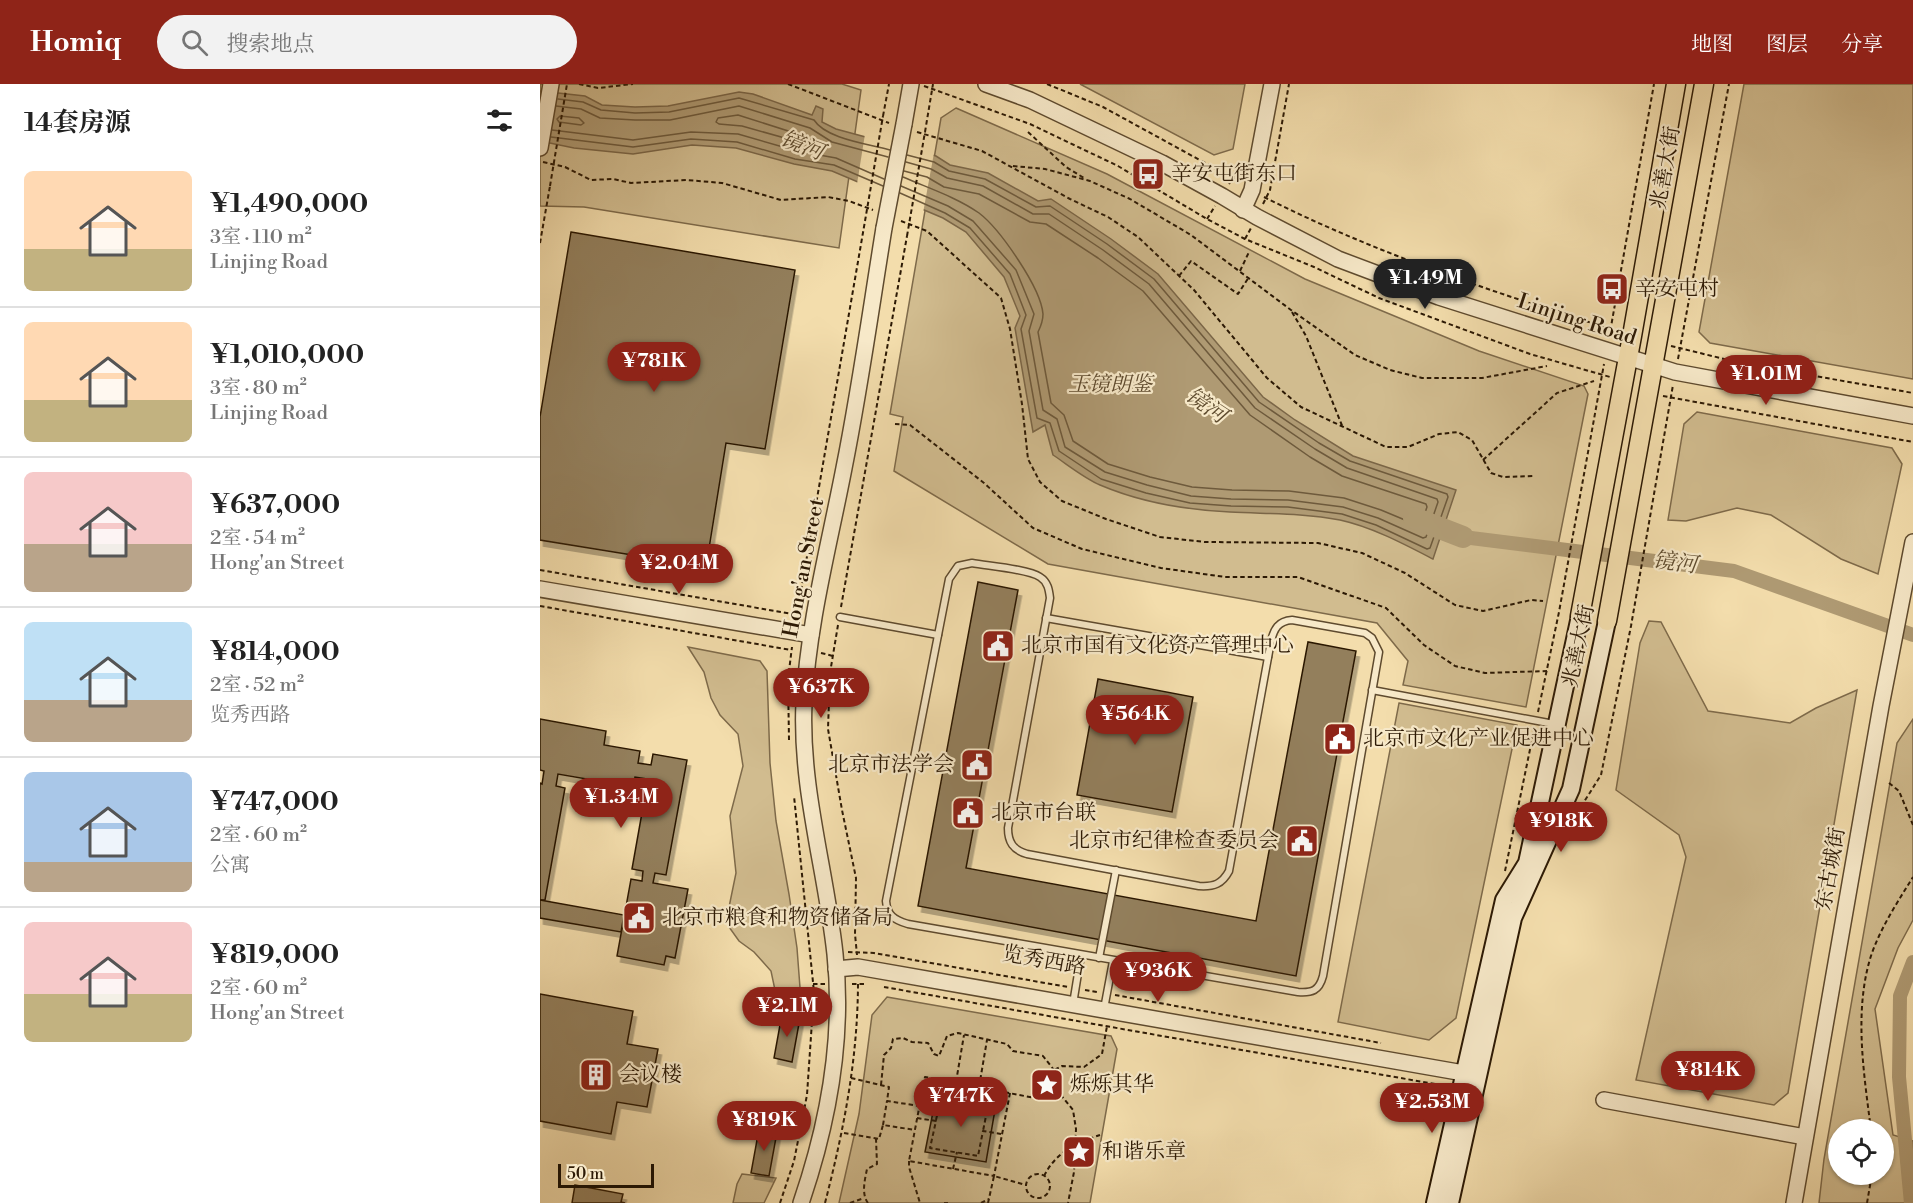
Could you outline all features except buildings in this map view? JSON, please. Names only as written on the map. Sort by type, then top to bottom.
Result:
[{"type":"main road","name":"兆善大街","points":[[1450,1203],[1467,1079],[1504,900],[1527,863],[1580,616],[1676,84]]},
{"type":"main road","name":"兆善大街","points":[[1435,1203],[1467,1079],[1513,918],[1572,789],[1607,621],[1704,84]]},
{"type":"street","points":[[540,148],[552,84]]},
{"type":"street","name":"Hong'an Street","points":[[801,1203],[826,1116],[834,1061],[836,968],[805,770],[804,704],[809,651],[845,464],[911,84]]},
{"type":"street","name":"Linjing Road","points":[[986,84],[1030,100],[1162,163],[1243,210],[1349,263],[1439,297],[1628,359],[1675,372],[1913,416]]},
{"type":"street","points":[[1243,210],[1252,190],[1272,84]]},
{"type":"street","name":"东古城街","points":[[1794,1203],[1881,706],[1913,542]]},
{"type":"street","points":[[540,589],[813,627]]},
{"type":"street","name":"览秀西路","points":[[836,968],[858,967],[1104,1010],[1467,1079]]},
{"type":"street","points":[[1604,1100],[1805,1137]]},
{"type":"lane","points":[[972,563],[1040,577],[1049,589],[1050,598],[1046,618],[1008,838],[1018,851],[1027,854],[1199,886],[1218,884],[1225,879],[1229,871],[1268,657],[1278,624],[1285,620],[1292,620],[1365,633],[1372,638],[1379,652],[1323,976],[1317,989],[1310,993],[1298,992],[1113,961],[908,924],[892,917],[887,910],[886,901],[949,579],[958,566],[972,563]]},
{"type":"lane","points":[[840,617],[938,635]]},
{"type":"lane","points":[[1046,618],[1268,657]]},
{"type":"lane","points":[[1372,690],[1557,724]]},
{"type":"lane","points":[[1099,958],[1116,870]]},
{"type":"lane","points":[[1073,1005],[1081,955]]},
{"type":"lane","points":[[1104,1010],[1113,961]]},
{"type":"path","points":[[540,243],[567,84]]},
{"type":"path","points":[[579,84],[598,88],[633,84]]},
{"type":"path","points":[[788,84],[941,141],[982,151],[1108,217],[1138,237],[1194,290],[1267,378],[1301,406],[1386,447],[1408,447],[1439,434],[1458,432],[1472,440],[1491,473],[1503,477],[1533,476]]},
{"type":"path","points":[[865,221],[889,84]]},
{"type":"path","name":"Hong'an Street","points":[[825,1203],[843,1133],[851,1078],[858,984],[856,878],[828,729],[830,673],[933,84]]},
{"type":"path","name":"Linjing Road","points":[[1047,84],[1103,107],[1252,190],[1342,233],[1431,270],[1632,336]]},
{"type":"path","name":"兆善大街","points":[[1504,900],[1505,866],[1581,497],[1654,84]]},
{"type":"path","points":[[1631,626],[1728,84]]},
{"type":"path","points":[[1028,132],[1065,167],[1130,199],[1191,235],[1355,355],[1390,370],[1422,378],[1482,378],[1547,366]]},
{"type":"path","points":[[540,161],[565,167],[591,180],[613,179],[631,183],[687,180],[722,183],[781,200],[828,197],[849,201],[887,220],[927,231],[1001,298],[1010,328],[1028,459],[1040,482],[1062,501],[1160,537],[1205,542],[1318,543],[1362,553],[1405,573],[1455,605],[1483,611],[1531,600],[1543,602]]},
{"type":"path","points":[[1207,219],[1244,162]]},
{"type":"path","points":[[1010,165],[1045,169],[1090,181]]},
{"type":"path","points":[[1240,271],[1249,252]]},
{"type":"path","points":[[1178,277],[1191,261],[1238,294],[1249,277]]},
{"type":"path","points":[[1291,310],[1306,336],[1343,428]]},
{"type":"path","name":"Linjing Road","points":[[1656,343],[1745,364],[1913,393]]},
{"type":"path","points":[[1483,460],[1557,393],[1594,381]]},
{"type":"path","points":[[895,424],[910,425],[984,483],[1033,528],[1082,549],[1161,567],[1225,577],[1298,577],[1386,608],[1424,645],[1455,666],[1485,673],[1546,671]]},
{"type":"path","points":[[540,570],[797,614],[813,627],[838,627]]},
{"type":"path","points":[[540,606],[833,656]]},
{"type":"path","points":[[1889,783],[1899,791],[1913,825]]},
{"type":"path","points":[[1869,1119],[1863,1061],[1863,1001],[1870,958],[1888,918],[1913,877]]},
{"type":"path","name":"览秀西路","points":[[813,984],[856,951],[1382,1043]]},
{"type":"path","name":"览秀西路","points":[[836,968],[858,984],[1107,1026],[1467,1079]]},
{"type":"path","points":[[920,1203],[909,1161],[925,1077],[1035,1098],[1046,1093],[1054,1070],[1062,1066],[1084,1067],[1102,1054],[1107,1026]]},
{"type":"path","points":[[881,1085],[884,1055],[891,1048],[893,1039],[903,1038],[928,1044],[934,1054],[939,1056],[947,1036],[958,1033],[1006,1044],[1013,1051],[1043,1056],[1054,1070],[1056,1089],[1073,1110],[1076,1145],[1068,1203]]},
{"type":"path","points":[[956,1083],[964,1035]]},
{"type":"path","points":[[979,1087],[987,1040]]},
{"type":"path","points":[[843,1133],[879,1139],[887,1101],[889,1087],[851,1078]]},
{"type":"path","points":[[966,1102],[970,1085]]},
{"type":"path","points":[[988,1203],[1010,1092]]},
{"type":"path","points":[[941,1098],[966,1102],[988,1106],[978,1156],[930,1148],[941,1098]]},
{"type":"path","points":[[887,1101],[920,1106]]},
{"type":"path","points":[[917,1118],[936,1121]]},
{"type":"path","points":[[883,1125],[915,1130]]},
{"type":"path","points":[[983,1131],[1002,1134]]},
{"type":"path","points":[[1044,1176],[1056,1157],[1100,1135]]},
{"type":"path","points":[[868,1203],[864,1198],[864,1181],[867,1168],[877,1164],[876,1139]]},
{"type":"path","points":[[953,1169],[957,1152]]},
{"type":"path","points":[[909,1161],[994,1176],[1026,1185]]},
{"type":"path","points":[[1026,1185],[1033,1176],[1044,1176]]},
{"type":"path","points":[[1026,1185],[1030,1195],[1037,1198],[1044,1196],[1049,1186],[1044,1176]]},
{"type":"path","points":[[1867,1203],[1870,1185]]},
{"type":"path","points":[[850,1203],[864,1198]]},
{"type":"path","points":[[981,1203],[989,1199]]},
{"type":"green space","points":[[540,84],[842,84],[861,90],[839,248],[584,207],[540,206]]},
{"type":"green space","points":[[1080,84],[1245,84],[1233,149],[1214,155]]},
{"type":"green space","points":[[1744,84],[1913,84],[1913,379],[1710,343],[1699,332]]},
{"type":"green space","name":"玉镜朗鉴","points":[[956,108],[1107,174],[1305,279],[1479,351],[1584,386],[1588,394],[1526,707],[1403,685],[1408,661],[1377,623],[1048,564],[894,471],[903,417],[890,414],[941,118]]},
{"type":"green space","points":[[1697,412],[1892,448],[1902,464],[1878,574],[1841,559],[1771,515],[1737,508],[1686,521],[1668,520],[1684,424]]},
{"type":"green space","points":[[1649,621],[1661,622],[1708,711],[1790,723],[1816,708],[1857,690],[1788,1093],[1774,1105],[1636,1080],[1686,857],[1679,835],[1616,790],[1640,643]]},
{"type":"green space","points":[[688,647],[760,661],[767,671],[770,763],[776,821],[797,948],[802,1014],[779,1009],[771,971],[754,952],[739,941],[729,927],[728,912],[736,873],[730,816],[743,766],[738,734],[720,715],[711,698],[704,672]]},
{"type":"green space","points":[[1399,703],[1517,725],[1456,1018],[1429,1040],[1338,1022]]},
{"type":"green space","points":[[1913,719],[1913,920],[1898,948],[1875,1009],[1891,1119],[1831,1119],[1897,743]]},
{"type":"green space","points":[[887,997],[1111,1036],[1117,1049],[1090,1203],[839,1203],[859,1114],[872,1015]]},
{"type":"green space","points":[[1894,1135],[1913,1141],[1913,1203],[1819,1203],[1828,1136],[1828,1185],[1894,1185]]},
{"type":"green space","points":[[742,1174],[776,1178],[764,1203],[733,1203],[737,1184]]},
{"type":"water","points":[[540,91],[585,96],[602,105],[635,107],[668,106],[739,92],[753,94],[812,115],[816,106],[823,109],[822,122],[836,129],[936,156],[950,165],[988,173],[1038,201],[1051,199],[1158,274],[1263,397],[1295,420],[1353,456],[1456,490],[1433,559],[1376,531],[1340,520],[1181,507],[1131,496],[1094,482],[1053,455],[1045,425],[1033,432],[1015,328],[1020,316],[1004,277],[966,232],[943,218],[832,171],[794,164],[736,148],[692,145],[633,154],[574,148],[540,141]]},
{"type":"pier","points":[[865,134],[934,153],[923,213],[857,184]]},
{"type":"waterway","name":"镜河","points":[[1414,518],[1463,537]]},
{"type":"waterway","name":"镜河","points":[[1463,537],[1734,571],[1913,635]]},
{"type":"waterway","name":"镜河","points":[[1911,1203],[1899,1077],[1900,996],[1913,962]]},
{"type":"place","name":"辛安屯街东口","points":[[1148,174]]},
{"type":"place","name":"辛安屯村","points":[[1612,289]]},
{"type":"place","name":"北京市国有文化资产管理中心","points":[[998,646]]},
{"type":"place","name":"北京市文化产业促进中心","points":[[1340,739]]},
{"type":"place","name":"北京市法学会","points":[[977,765]]},
{"type":"place","name":"北京市台联","points":[[968,813]]},
{"type":"place","name":"北京市纪律检查委员会","points":[[1302,841]]},
{"type":"place","name":"北京市粮食和物资储备局","points":[[639,918]]},
{"type":"place","name":"会议楼","points":[[596,1075]]},
{"type":"place","name":"烁烁其华","points":[[1047,1085]]},
{"type":"place","name":"和谐乐章","points":[[1079,1152]]}]
